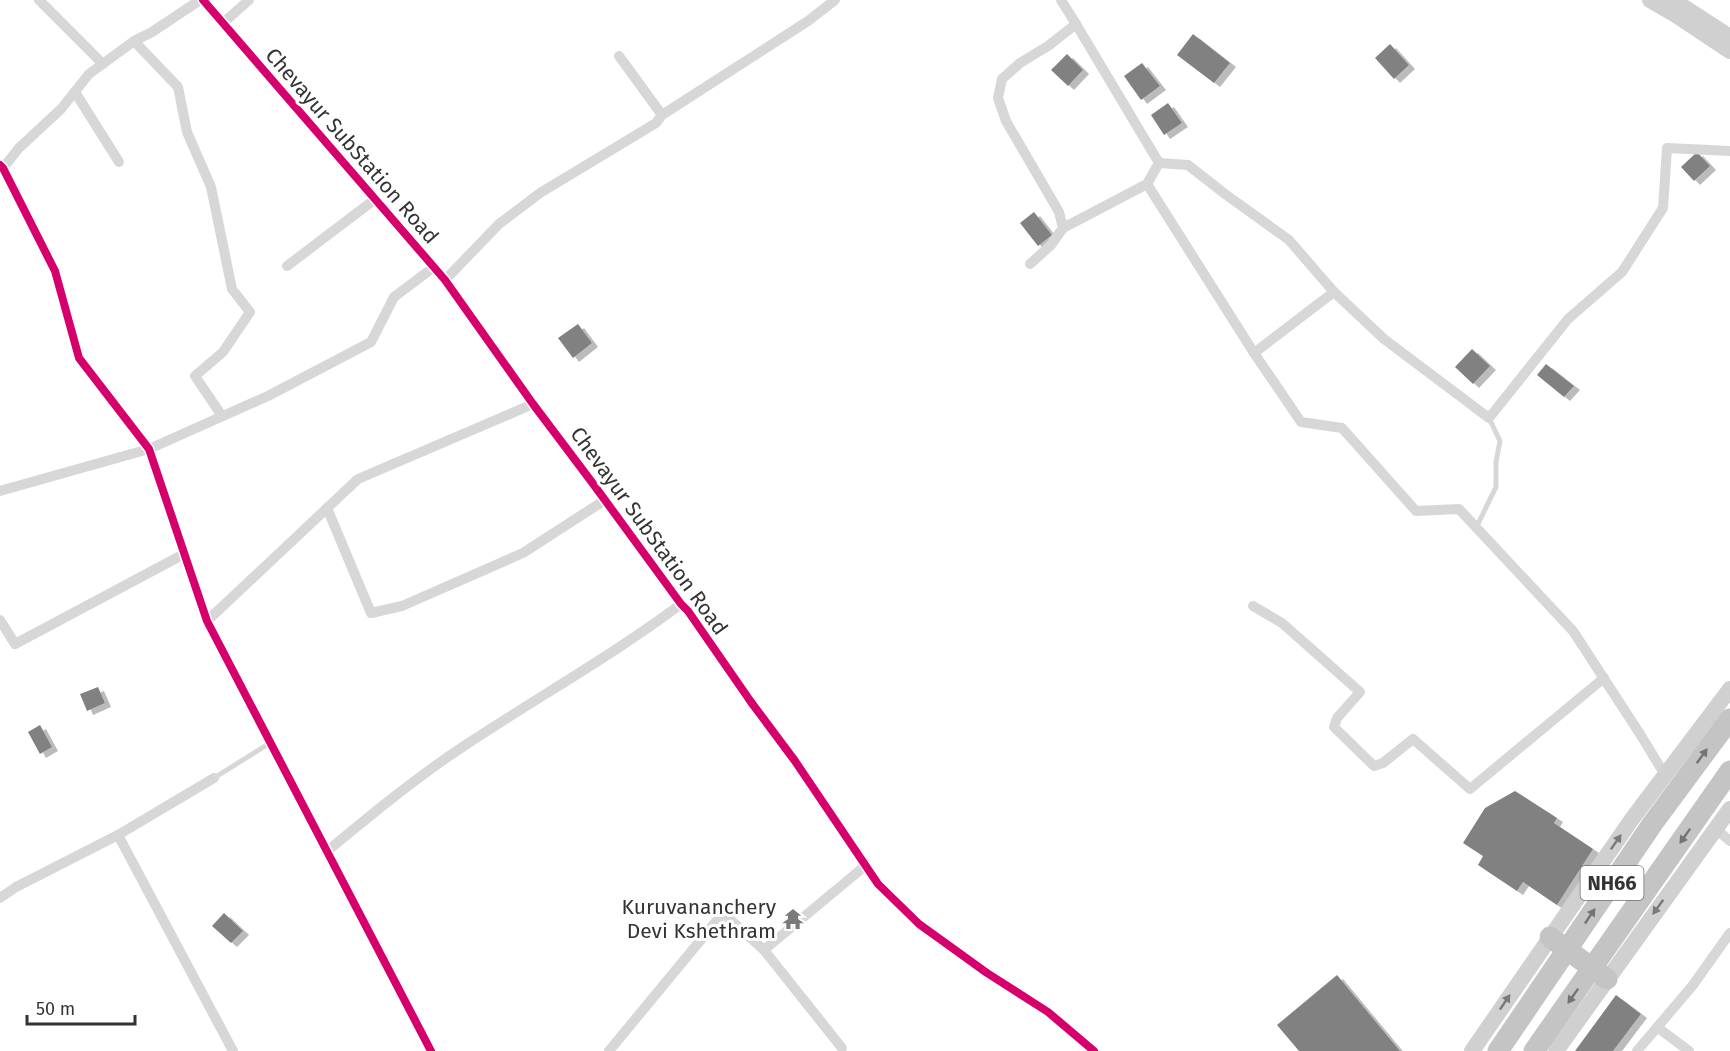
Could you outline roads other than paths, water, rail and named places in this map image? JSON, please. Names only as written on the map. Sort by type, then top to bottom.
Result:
[{"type":"highway","name":"NH66","points":[[1498,1051],[1653,823],[1730,719]]},
{"type":"highway","name":"NH66","points":[[1534,1051],[1599,974],[1730,771]]},
{"type":"highway","points":[[1550,938],[1599,974]]},
{"type":"street","points":[[39,0],[103,64]]},
{"type":"street","points":[[201,0],[134,41],[89,74],[61,109],[1,167],[55,271],[79,358],[148,449],[207,621],[431,1051]]},
{"type":"street","name":"Chevayur SubStation Road","points":[[201,0],[445,280],[533,404],[688,611],[795,761],[878,884],[919,924],[987,974],[1048,1012],[1094,1051]]},
{"type":"street","points":[[223,23],[249,0]]},
{"type":"street","points":[[445,280],[499,224],[540,193],[656,123],[662,115],[808,21],[835,0]]},
{"type":"street","points":[[1061,0],[1159,163]]},
{"type":"street","points":[[1650,0],[1677,15],[1730,51]]},
{"type":"street","points":[[1673,0],[1730,37]]},
{"type":"street","points":[[1064,228],[1059,212],[1006,121],[998,98],[1002,79],[1020,63],[1048,46],[1076,24]]},
{"type":"street","points":[[134,41],[178,87],[187,132],[211,187],[232,289],[250,312],[223,352],[195,376],[222,416]]},
{"type":"street","points":[[619,56],[662,115]]},
{"type":"street","points":[[75,92],[119,162]]},
{"type":"street","points":[[1159,163],[1188,165],[1289,240],[1334,292],[1384,339],[1489,418],[1568,319],[1622,272],[1663,208],[1667,147],[1730,151]]},
{"type":"street","points":[[1030,264],[1051,245],[1064,228],[1147,184],[1159,163]]},
{"type":"street","points":[[1147,184],[1254,353],[1301,422],[1342,428],[1416,511],[1459,509],[1573,631],[1665,775]]},
{"type":"street","points":[[287,266],[374,200]]},
{"type":"street","points":[[0,491],[148,449],[268,396],[371,342],[394,297],[434,267]]},
{"type":"street","points":[[1254,353],[1334,292]]},
{"type":"street","points":[[207,621],[358,479],[533,404]]},
{"type":"street","points":[[327,508],[371,613],[402,606],[523,553],[605,500]]},
{"type":"street","points":[[0,620],[15,644],[184,554]]},
{"type":"street","points":[[326,852],[375,812],[466,745],[647,629],[681,604]]},
{"type":"street","points":[[1253,606],[1282,623],[1360,692],[1337,718],[1334,727],[1374,766],[1383,763],[1413,739],[1470,789],[1604,678]]},
{"type":"street","points":[[1472,1051],[1632,819],[1730,689]]},
{"type":"street","points":[[0,898],[16,887],[118,836],[214,778]]},
{"type":"street","points":[[1556,1051],[1599,974],[1730,809]]},
{"type":"street","points":[[1716,829],[1730,841]]},
{"type":"street","points":[[118,836],[233,1051]]},
{"type":"street","points":[[764,950],[865,866]]},
{"type":"street","points":[[609,1051],[723,913],[764,950],[842,1048]]},
{"type":"street","points":[[1637,1051],[1693,985],[1730,933]]},
{"type":"street","points":[[1657,1027],[1689,1051]]},
{"type":"lane","points":[[1476,528],[1496,487],[1496,462],[1500,441],[1489,418]]},
{"type":"lane","points":[[214,778],[270,743]]},
{"type":"place","name":"Kuruvananchery Devi Kshethram","points":[[793,919]]}]
